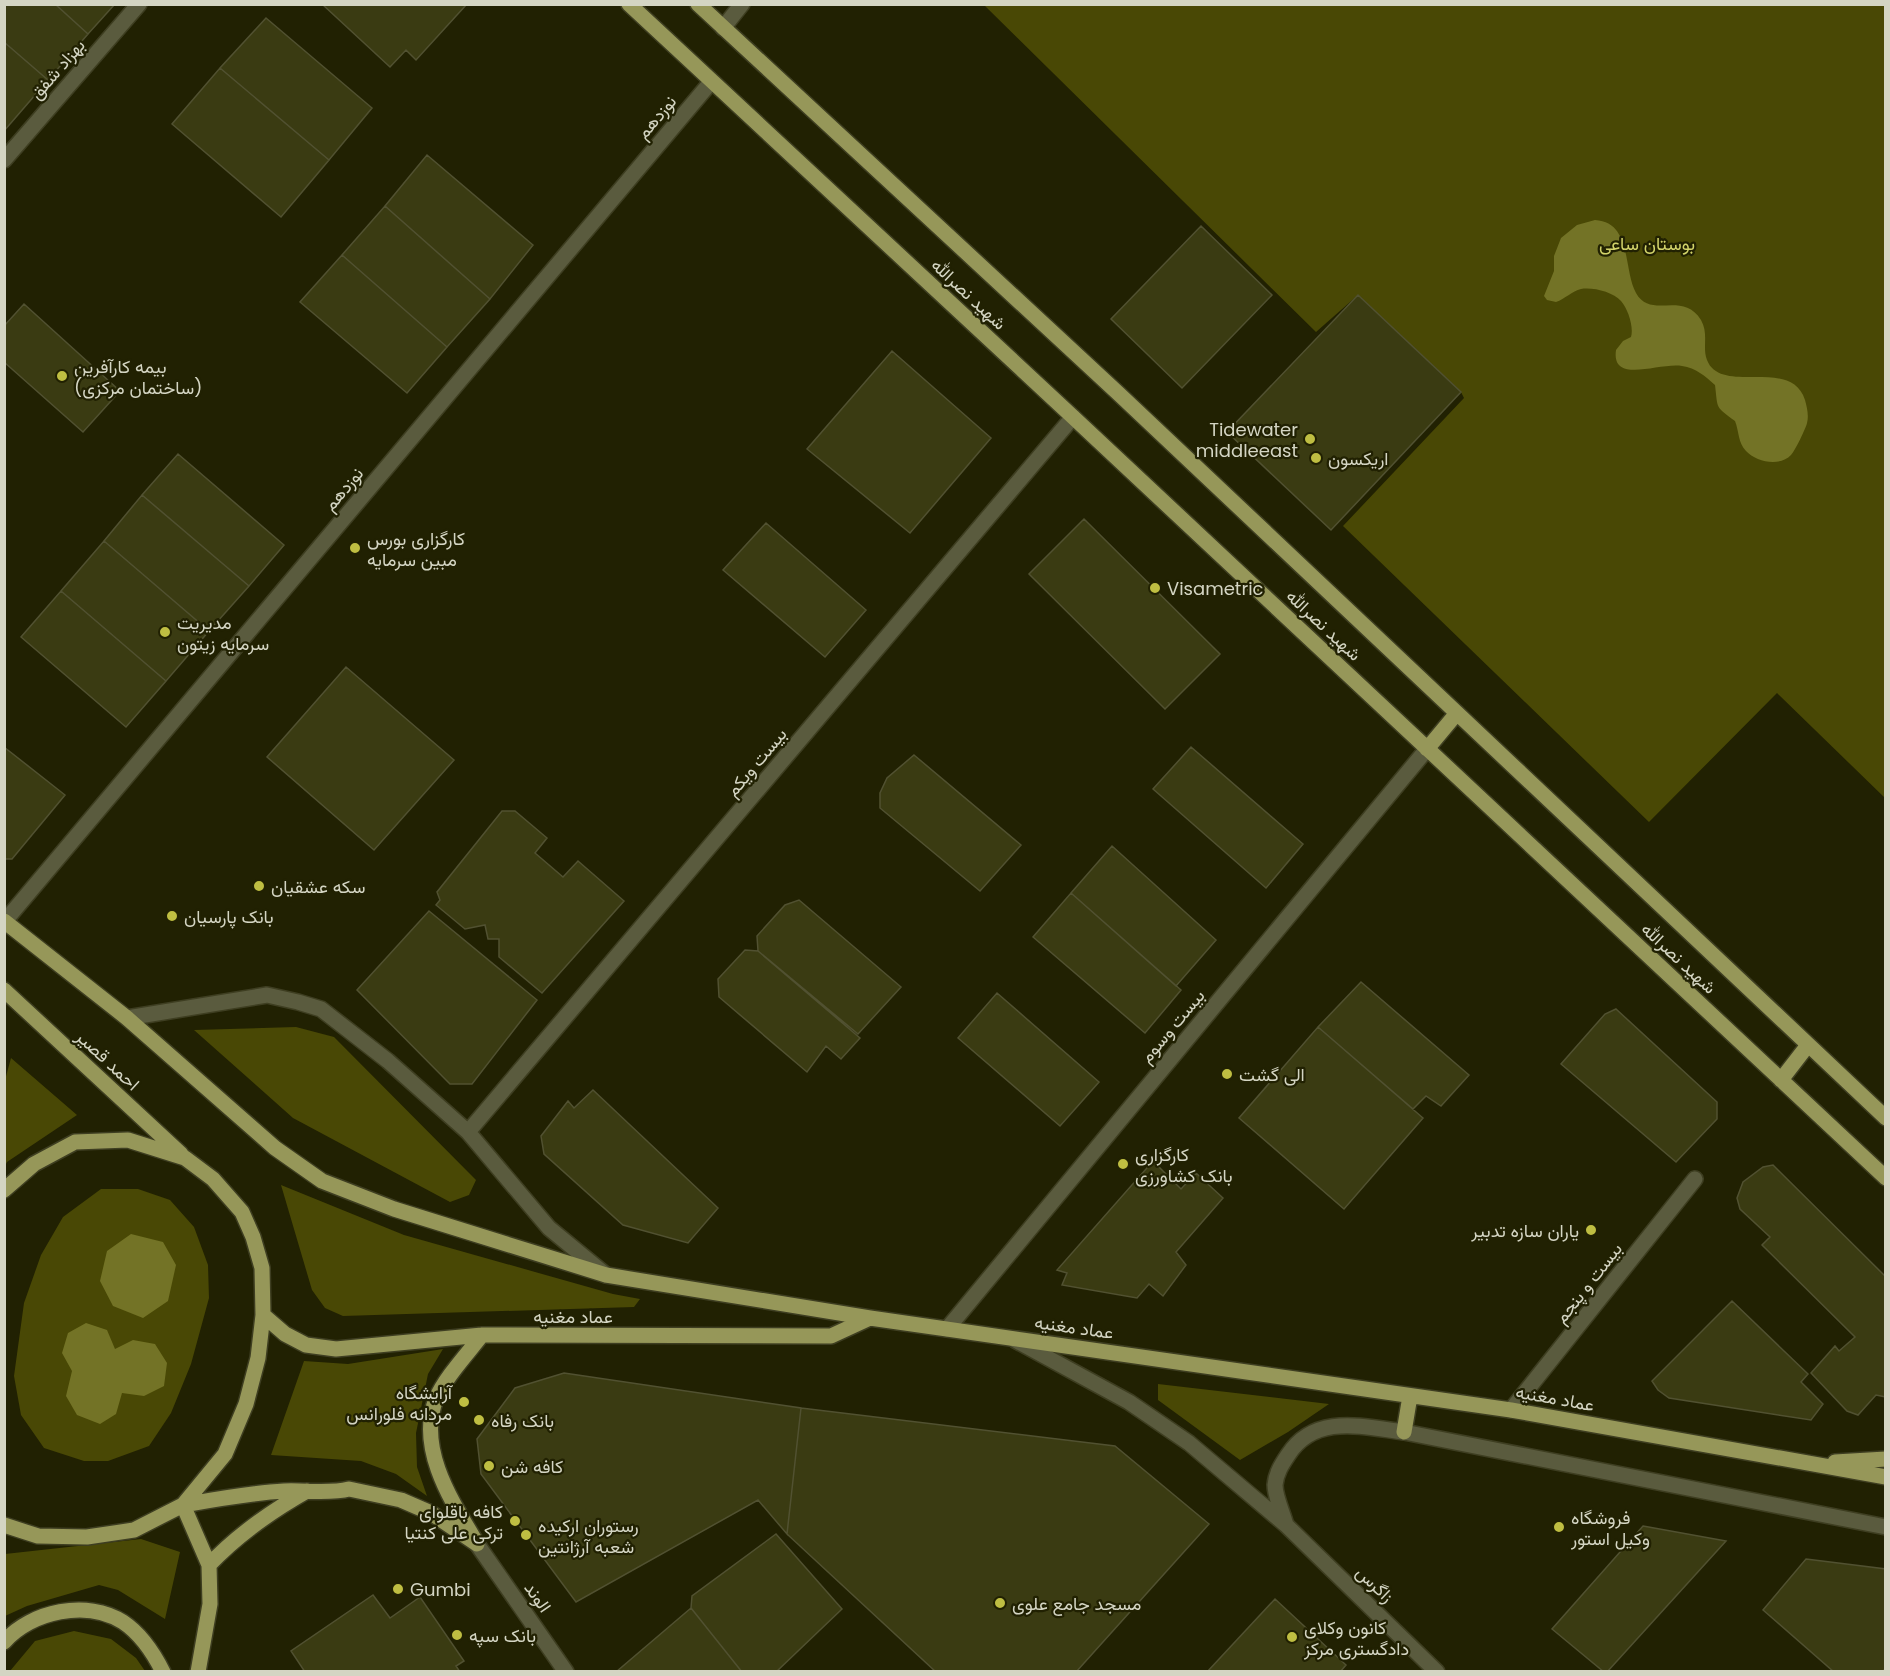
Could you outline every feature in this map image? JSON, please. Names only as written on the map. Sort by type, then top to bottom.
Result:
[{"type":"main road","name":"شهید نصرالله","points":[[629,4],[1886,1178]]},
{"type":"main road","name":"شهید نصرالله","points":[[698,4],[1128,402],[1886,1118]]},
{"type":"main road","points":[[1427,749],[1457,713]]},
{"type":"main road","points":[[5,921],[127,1018],[275,1148],[322,1181],[394,1209],[606,1275],[870,1318]]},
{"type":"main road","name":"احمد قصیر","points":[[4,990],[185,1158]]},
{"type":"main road","points":[[1781,1080],[1808,1045]]},
{"type":"main road","points":[[4,1190],[34,1164],[75,1142],[128,1140],[185,1158],[213,1179],[242,1212],[253,1237],[262,1268],[263,1315],[258,1358],[246,1404],[225,1454],[183,1505]]},
{"type":"main road","name":"عماد مغنیه","points":[[263,1315],[285,1334],[306,1345],[336,1349],[482,1335],[831,1336],[870,1318],[1511,1410],[1886,1477]]},
{"type":"main road","points":[[477,1544],[448,1496],[435,1460],[430,1425],[436,1398],[482,1335]]},
{"type":"main road","points":[[1404,1432],[1410,1396]]},
{"type":"main road","points":[[1810,1463],[1886,1459]]},
{"type":"main road","points":[[6,1526],[38,1536],[87,1537],[134,1530],[183,1505],[248,1493],[349,1489],[401,1500],[431,1513],[477,1544]]},
{"type":"main road","points":[[209,1565],[228,1545],[255,1524],[278,1507],[310,1490]]},
{"type":"main road","points":[[183,1505],[209,1565],[210,1604],[198,1671]]},
{"type":"main road","points":[[4,1642],[23,1625],[52,1614],[82,1610],[122,1621],[147,1644],[163,1671]]},
{"type":"street","name":"بهزاد شفق","points":[[4,160],[139,4]]},
{"type":"street","points":[[723,28],[742,4]]},
{"type":"street","name":"نوزدهم","points":[[5,921],[711,82]]},
{"type":"street","name":"بیست ویکم","points":[[468,1132],[1073,417]]},
{"type":"street","name":"بیست وسوم","points":[[947,1329],[1427,749]]},
{"type":"street","points":[[127,1018],[267,995],[321,1009],[388,1061],[468,1132],[549,1228],[606,1275]]},
{"type":"street","name":"بیست و پنجم","points":[[1511,1410],[1695,1179]]},
{"type":"street","name":"زاگرس","points":[[1012,1338],[1155,1419],[1189,1443],[1286,1525],[1437,1671]]},
{"type":"street","points":[[1286,1525],[1275,1485],[1279,1467],[1292,1448],[1311,1433],[1325,1427],[1343,1424],[1404,1432],[1886,1527]]},
{"type":"street","name":"الوند","points":[[477,1544],[558,1669]]},
{"type":"green space","name":"بوستان ساعی","points":[[984,5],[1885,5],[1885,798],[1777,693],[1649,822],[1343,526],[1464,398],[1461,392],[1358,295],[1316,332]]},
{"type":"green space","points":[[296,1027],[334,1037],[476,1180],[469,1195],[450,1202],[293,1118],[194,1030]]},
{"type":"green space","points":[[11,1058],[77,1115],[7,1162],[5,1166],[5,1080]]},
{"type":"green space","points":[[281,1185],[404,1235],[613,1294],[640,1299],[634,1307],[343,1316],[325,1308],[312,1290]]},
{"type":"green space","points":[[101,1189],[138,1189],[170,1200],[194,1227],[208,1265],[209,1298],[191,1364],[171,1413],[149,1446],[108,1461],[84,1461],[44,1448],[21,1415],[14,1376],[24,1303],[41,1255],[63,1217]]},
{"type":"green space","points":[[443,1349],[428,1374],[416,1433],[417,1467],[427,1496],[396,1474],[361,1461],[271,1455],[304,1361],[348,1364]]},
{"type":"green space","points":[[1158,1384],[1329,1404],[1288,1432],[1240,1460],[1158,1400]]},
{"type":"green space","points":[[141,1539],[180,1552],[165,1619],[118,1590],[99,1585],[27,1606],[5,1616],[5,1554]]},
{"type":"green space","points":[[74,1631],[111,1639],[136,1658],[145,1671],[10,1671],[35,1641]]},
{"type":"shaded area","points":[[1595,220],[1607,223],[1621,238],[1632,283],[1642,301],[1650,304],[1685,307],[1693,311],[1701,320],[1705,330],[1707,360],[1715,370],[1726,375],[1740,377],[1786,380],[1797,387],[1805,400],[1808,420],[1791,455],[1781,461],[1768,462],[1750,455],[1743,448],[1735,421],[1719,407],[1715,385],[1696,371],[1682,366],[1639,370],[1621,367],[1616,361],[1616,350],[1623,341],[1631,337],[1632,328],[1626,309],[1613,295],[1586,289],[1578,290],[1556,302],[1547,300],[1544,296],[1554,271],[1554,256],[1561,238],[1577,225]]},
{"type":"shaded area","points":[[131,1234],[163,1242],[176,1265],[168,1301],[143,1318],[113,1306],[100,1281],[107,1251]]},
{"type":"shaded area","points":[[86,1323],[107,1330],[115,1349],[133,1340],[155,1344],[167,1363],[164,1386],[144,1396],[122,1393],[116,1414],[100,1424],[77,1415],[66,1396],[72,1371],[62,1353],[68,1333]]},
{"type":"building","points":[[4,4],[55,4],[88,34],[48,80],[4,42]]},
{"type":"building","points":[[55,4],[115,4],[88,34]]},
{"type":"building","points":[[322,4],[467,4],[416,60],[406,50],[390,67]]},
{"type":"building","points":[[266,18],[372,108],[329,160],[220,68]]},
{"type":"building","points":[[4,42],[48,80],[4,131]]},
{"type":"building","points":[[220,68],[329,160],[281,217],[172,124]]},
{"type":"building","points":[[427,155],[533,245],[490,299],[385,206]]},
{"type":"building","points":[[385,206],[490,299],[447,347],[342,255]]},
{"type":"building","points":[[1201,226],[1272,295],[1182,388],[1111,319]]},
{"type":"building","points":[[342,255],[447,347],[407,393],[300,302]]},
{"type":"building","points":[[1358,295],[1461,392],[1331,530],[1227,432]]},
{"type":"building","name":"بیمه کارآفرین (ساختمان مرکزی)","points":[[24,304],[120,391],[83,432],[4,362],[4,326]]},
{"type":"building","points":[[892,351],[991,438],[910,533],[807,449]]},
{"type":"building","points":[[178,454],[284,545],[249,586],[142,495]]},
{"type":"building","points":[[142,495],[249,586],[209,631],[104,541]]},
{"type":"building","points":[[1084,519],[1220,654],[1165,709],[1029,574]]},
{"type":"building","points":[[766,523],[866,610],[825,657],[723,570]]},
{"type":"building","points":[[104,541],[209,631],[166,681],[61,591]]},
{"type":"building","points":[[61,591],[166,681],[126,727],[21,637]]},
{"type":"building","points":[[346,667],[454,760],[374,850],[267,757]]},
{"type":"building","points":[[4,747],[65,795],[12,859],[4,859]]},
{"type":"building","points":[[1191,747],[1303,844],[1266,888],[1153,789]]},
{"type":"building","points":[[914,755],[1021,845],[980,891],[880,808],[880,793],[887,778]]},
{"type":"building","points":[[502,811],[515,811],[547,838],[535,853],[563,877],[578,861],[624,901],[542,993],[499,957],[499,939],[488,939],[485,925],[465,929],[436,905],[440,900],[437,892]]},
{"type":"building","points":[[1112,846],[1216,940],[1176,986],[1071,893]]},
{"type":"building","points":[[1071,893],[1181,990],[1145,1033],[1033,937]]},
{"type":"building","points":[[799,900],[901,987],[858,1034],[758,951],[757,936],[785,905]]},
{"type":"building","points":[[429,911],[537,1000],[472,1084],[450,1084],[357,990]]},
{"type":"building","points":[[745,950],[758,951],[860,1038],[841,1059],[826,1046],[807,1072],[719,997],[718,979]]},
{"type":"building","points":[[1361,982],[1469,1075],[1441,1106],[1426,1096],[1413,1109],[1318,1027]]},
{"type":"building","points":[[997,993],[1099,1082],[1060,1126],[958,1038]]},
{"type":"building","points":[[1616,1009],[1717,1102],[1717,1119],[1676,1162],[1561,1064],[1605,1014]]},
{"type":"building","points":[[1318,1027],[1423,1118],[1344,1209],[1239,1118]]},
{"type":"building","points":[[593,1090],[718,1208],[688,1243],[623,1225],[544,1154],[541,1136],[568,1101],[574,1108]]},
{"type":"building","points":[[1153,1161],[1181,1189],[1196,1173],[1223,1198],[1176,1252],[1186,1265],[1163,1296],[1149,1284],[1137,1298],[1062,1285],[1067,1273],[1057,1270]]},
{"type":"building","points":[[1773,1165],[1886,1277],[1886,1397],[1876,1395],[1858,1415],[1847,1411],[1811,1373],[1835,1346],[1839,1351],[1855,1337],[1762,1245],[1770,1237],[1740,1209],[1737,1198],[1743,1182],[1763,1167]]},
{"type":"building","points":[[1732,1301],[1808,1374],[1801,1382],[1823,1404],[1811,1420],[1669,1398],[1658,1390],[1652,1381]]},
{"type":"building","points":[[564,1373],[801,1408],[787,1534],[758,1500],[576,1602],[481,1474],[477,1439],[515,1388]]},
{"type":"building","name":"مسجد جامع علوی","points":[[801,1408],[1115,1446],[1209,1524],[1076,1672],[936,1672],[787,1534]]},
{"type":"building","points":[[1643,1526],[1726,1541],[1607,1672],[1604,1672],[1552,1629]]},
{"type":"building","points":[[776,1534],[842,1609],[776,1672],[742,1672],[691,1608],[692,1596]]},
{"type":"building","points":[[1806,1559],[1886,1569],[1886,1668],[1882,1672],[1834,1672],[1763,1610]]},
{"type":"building","points":[[373,1595],[390,1618],[420,1597],[464,1661],[456,1666],[460,1672],[305,1672],[291,1651]]},
{"type":"building","points":[[1275,1599],[1346,1665],[1340,1672],[1207,1672]]},
{"type":"building","points":[[691,1608],[742,1672],[616,1672]]},
{"type":"place","name":"بیمه کارآفرین (ساختمان مرکزی)","points":[[62,376]]},
{"type":"place","name":"Tidewater middleeast","points":[[1310,439]]},
{"type":"place","name":"اریکسون","points":[[1316,458]]},
{"type":"place","name":"کارگزاری بورس مبین سرمایه","points":[[355,548]]},
{"type":"place","name":"Visametric","points":[[1155,588]]},
{"type":"place","name":"مدیریت سرمایه زیتون","points":[[165,632]]},
{"type":"place","name":"سکه عشقیان","points":[[259,886]]},
{"type":"place","name":"بانک پارسیان","points":[[172,916]]},
{"type":"place","name":"الی گشت","points":[[1227,1074]]},
{"type":"place","name":"کارگزاری بانک کشاورزی","points":[[1123,1164]]},
{"type":"place","name":"یاران سازه تدبیر","points":[[1591,1230]]},
{"type":"place","name":"آرایشگاه مردانه فلورانس","points":[[464,1402]]},
{"type":"place","name":"بانک رفاه","points":[[479,1420]]},
{"type":"place","name":"کافه شن","points":[[489,1466]]},
{"type":"place","name":"کافه باقلوای ترکی علی کنتیا","points":[[515,1521]]},
{"type":"place","name":"فروشگاه وکیل استور","points":[[1559,1527]]},
{"type":"place","name":"رستوران ارکیده شعبه آرژانتین","points":[[526,1535]]},
{"type":"place","name":"Gumbi","points":[[398,1589]]},
{"type":"place","name":"مسجد جامع علوی","points":[[1000,1603]]},
{"type":"place","name":"بانک سپه","points":[[457,1635]]},
{"type":"place","name":"کانون وکلای دادگستری مرکز","points":[[1292,1637]]}]
